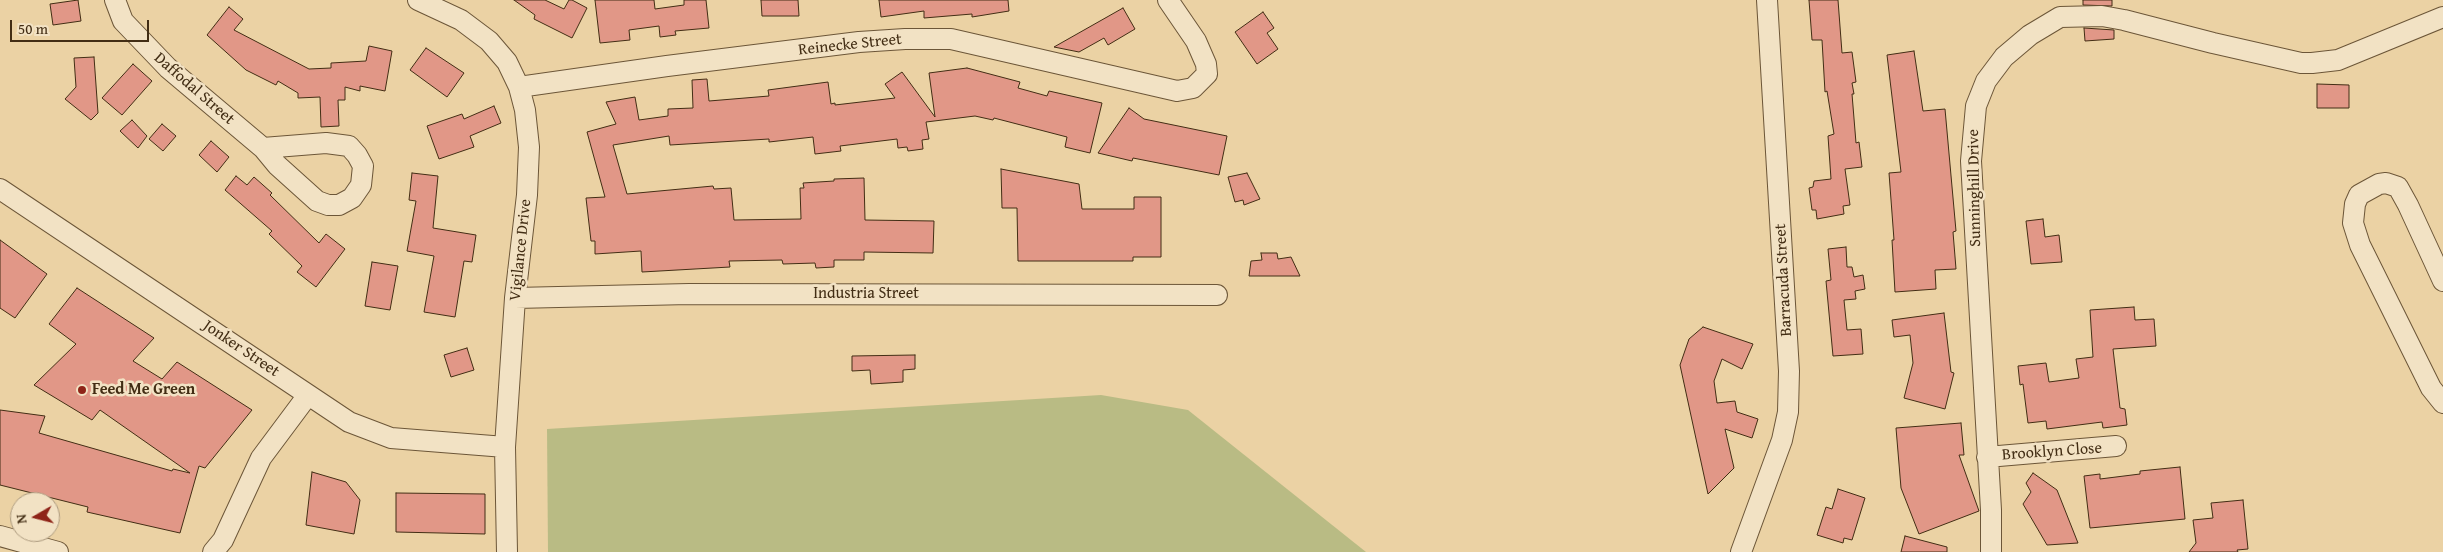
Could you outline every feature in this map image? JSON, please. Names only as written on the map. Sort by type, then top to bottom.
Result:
[{"type":"street","name":"Daffodal Street","points":[[115,0],[123,21],[168,68],[263,148],[277,166],[317,201],[328,205],[339,205],[352,198],[361,184],[363,166],[358,155],[348,146],[326,143],[263,148]]},
{"type":"street","name":"Vigilance Drive","points":[[418,0],[461,20],[489,41],[507,62],[519,87],[525,110],[529,147],[527,195],[515,298],[505,447],[507,552]]},
{"type":"street","name":"Reinecke Street","points":[[519,87],[744,56],[904,39],[951,40],[1178,91],[1193,88],[1202,81],[1207,74],[1206,64],[1196,42],[1168,0]]},
{"type":"street","name":"Barracuda Street","points":[[1741,552],[1782,440],[1788,412],[1788,371],[1767,0]]},
{"type":"street","name":"Sunninghill Drive","points":[[1991,552],[1971,161],[1976,106],[1986,81],[2004,57],[2030,35],[2060,17],[2095,16],[2124,20],[2230,47],[2301,63],[2312,63],[2338,60],[2443,17]]},
{"type":"street","points":[[2443,281],[2398,187],[2386,183],[2379,184],[2359,195],[2355,204],[2353,223],[2360,245],[2427,380],[2443,403]]},
{"type":"street","name":"Jonker Street","points":[[0,189],[348,422],[391,438],[505,447]]},
{"type":"street","name":"Industria Street","points":[[515,298],[689,294],[1217,295]]},
{"type":"street","points":[[213,552],[223,540],[261,458],[308,395]]},
{"type":"street","name":"Brooklyn Close","points":[[1987,457],[2116,446]]},
{"type":"street","points":[[0,536],[58,552]]},
{"type":"green space","points":[[1101,395],[1188,410],[1366,552],[548,552],[547,429]]},
{"type":"building","points":[[78,0],[81,21],[53,25],[50,4]]},
{"type":"building","points":[[514,0],[545,0],[564,9],[569,0],[572,0],[587,8],[572,38],[534,19],[535,15]]},
{"type":"building","points":[[595,0],[654,0],[655,9],[684,5],[684,0],[706,0],[709,28],[675,31],[676,35],[660,37],[659,26],[629,30],[630,40],[600,43]]},
{"type":"building","points":[[761,0],[798,0],[799,16],[762,16]]},
{"type":"building","points":[[879,0],[1008,0],[1009,11],[972,17],[972,14],[924,18],[924,11],[881,17]]},
{"type":"building","points":[[1809,0],[1838,0],[1842,53],[1852,52],[1856,82],[1852,83],[1854,94],[1852,94],[1856,143],[1859,142],[1862,167],[1845,169],[1850,205],[1843,206],[1844,214],[1817,219],[1816,210],[1812,210],[1809,188],[1813,187],[1814,181],[1831,179],[1828,136],[1834,134],[1827,91],[1825,92],[1822,40],[1812,40]]},
{"type":"building","points":[[2083,0],[2112,0],[2112,6],[2083,5]]},
{"type":"building","points":[[229,7],[243,19],[234,30],[309,69],[331,68],[331,63],[366,61],[369,46],[392,51],[385,91],[360,86],[360,91],[345,87],[345,100],[338,100],[339,126],[321,127],[320,97],[298,98],[298,93],[278,81],[276,85],[246,70],[207,35]]},
{"type":"building","points":[[1123,8],[1135,29],[1108,45],[1104,38],[1079,52],[1054,47]]},
{"type":"building","points":[[1263,12],[1274,28],[1267,33],[1278,49],[1257,64],[1235,32]]},
{"type":"building","points":[[2084,28],[2114,30],[2114,39],[2085,41]]},
{"type":"building","points":[[426,48],[464,73],[447,97],[410,70]]},
{"type":"building","points":[[1914,51],[1923,111],[1945,109],[1956,231],[1953,232],[1956,269],[1935,270],[1936,289],[1895,292],[1892,240],[1894,240],[1889,173],[1901,172],[1887,55]]},
{"type":"building","points":[[94,57],[98,113],[91,120],[65,99],[76,87],[74,58]]},
{"type":"building","points":[[133,64],[152,81],[122,115],[102,98]]},
{"type":"building","points":[[967,68],[1020,82],[1018,88],[1047,96],[1049,91],[1102,103],[1090,153],[1065,147],[1067,137],[994,118],[993,120],[975,116],[926,122],[929,139],[922,140],[923,149],[908,151],[907,147],[898,148],[897,139],[840,146],[841,151],[815,154],[813,137],[769,142],[769,139],[670,145],[669,136],[613,145],[627,194],[713,186],[714,189],[731,188],[734,220],[801,219],[800,188],[804,188],[803,183],[864,178],[865,220],[934,221],[933,253],[864,252],[864,260],[834,260],[834,267],[816,268],[815,263],[783,264],[782,260],[729,261],[730,267],[642,272],[641,251],[595,254],[595,241],[591,241],[586,198],[605,197],[587,132],[616,124],[606,102],[635,97],[639,120],[668,116],[668,109],[693,108],[692,80],[707,79],[709,101],[769,96],[768,90],[828,82],[831,104],[835,103],[835,105],[895,98],[885,84],[902,72],[935,117],[929,73]]},
{"type":"building","points":[[2317,84],[2349,85],[2349,108],[2317,108]]},
{"type":"building","points":[[494,106],[501,123],[470,136],[474,147],[439,159],[427,126],[462,114],[464,119]]},
{"type":"building","points":[[1129,108],[1144,119],[1227,136],[1219,175],[1133,158],[1132,161],[1098,153]]},
{"type":"building","points":[[132,120],[147,136],[138,148],[120,131]]},
{"type":"building","points":[[162,124],[176,136],[163,151],[149,139]]},
{"type":"building","points":[[211,141],[229,157],[217,172],[199,155]]},
{"type":"building","points":[[1001,169],[1079,184],[1082,209],[1134,209],[1134,197],[1161,197],[1161,257],[1133,257],[1133,261],[1018,261],[1017,208],[1002,208]]},
{"type":"building","points":[[412,173],[438,176],[433,228],[476,235],[472,262],[464,261],[455,317],[424,312],[434,256],[407,251],[416,201],[409,200]]},
{"type":"building","points":[[1247,173],[1260,199],[1244,205],[1243,200],[1235,202],[1228,177]]},
{"type":"building","points":[[236,176],[247,185],[254,177],[272,193],[270,195],[319,243],[326,234],[345,249],[316,287],[297,272],[302,266],[269,234],[272,231],[225,190]]},
{"type":"building","points":[[2043,219],[2045,237],[2059,235],[2062,262],[2031,264],[2026,221]]},
{"type":"building","points":[[0,240],[47,274],[15,318],[0,308]]},
{"type":"building","points":[[1846,247],[1847,267],[1852,267],[1854,277],[1863,275],[1865,289],[1855,291],[1856,299],[1844,300],[1847,330],[1861,329],[1863,354],[1833,356],[1826,281],[1831,280],[1828,249]]},
{"type":"building","points":[[1261,253],[1277,253],[1278,259],[1291,257],[1300,276],[1249,276],[1251,261],[1262,260]]},
{"type":"building","points":[[372,262],[398,266],[390,310],[365,306]]},
{"type":"building","points":[[77,288],[154,338],[133,361],[162,379],[177,362],[252,410],[205,468],[199,466],[180,533],[87,512],[88,507],[60,500],[60,492],[28,492],[0,485],[0,410],[45,416],[39,433],[172,471],[173,469],[190,473],[100,410],[92,420],[34,385],[76,344],[49,324]]},
{"type":"building","points":[[2134,307],[2135,320],[2154,319],[2156,346],[2113,349],[2120,408],[2125,409],[2127,425],[2103,428],[2102,422],[2047,429],[2046,421],[2028,423],[2023,384],[2020,385],[2018,366],[2046,363],[2049,382],[2079,378],[2076,359],[2093,357],[2090,310]]},
{"type":"building","points":[[1944,313],[1951,372],[1954,373],[1945,409],[1904,398],[1913,363],[1910,335],[1894,337],[1892,320]]},
{"type":"building","points":[[1703,327],[1753,344],[1742,369],[1722,359],[1714,381],[1717,403],[1735,401],[1737,412],[1758,419],[1752,438],[1725,429],[1734,468],[1708,494],[1680,365],[1689,339]]},
{"type":"building","points":[[467,348],[474,370],[451,377],[444,355]]},
{"type":"building","points":[[915,355],[915,369],[903,370],[903,382],[871,384],[870,370],[852,371],[852,356]]},
{"type":"building","points":[[1961,423],[1964,455],[1959,455],[1979,511],[1919,534],[1901,488],[1896,428]]},
{"type":"building","points":[[2180,467],[2185,519],[2090,528],[2084,476],[2100,474],[2100,479],[2140,474],[2140,471]]},
{"type":"building","points":[[312,472],[346,482],[360,500],[354,534],[306,525]]},
{"type":"building","points":[[2033,473],[2057,490],[2078,543],[2047,545],[2023,504],[2031,492],[2026,483]]},
{"type":"building","points":[[1838,489],[1865,498],[1852,540],[1844,538],[1843,543],[1817,535],[1826,507],[1832,509]]},
{"type":"building","points":[[396,493],[485,494],[485,534],[396,532]]},
{"type":"building","points":[[2243,500],[2248,549],[2237,550],[2238,552],[2189,552],[2196,543],[2193,520],[2213,518],[2211,503]]},
{"type":"building","points":[[1905,536],[1947,547],[1947,552],[1901,552]]},
{"type":"place","name":"Feed Me Green","points":[[82,390]]}]
